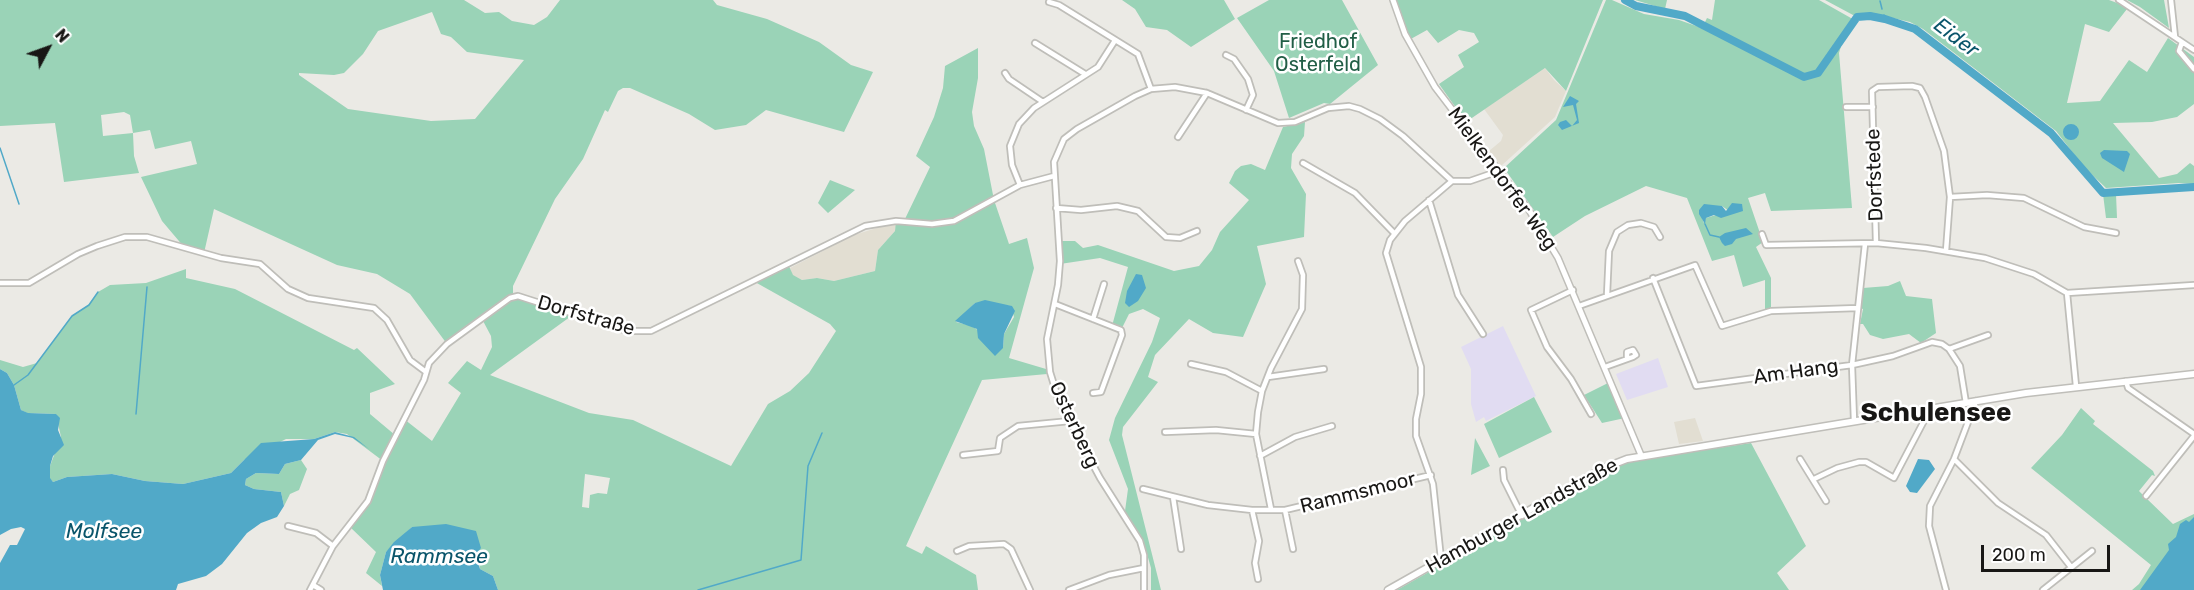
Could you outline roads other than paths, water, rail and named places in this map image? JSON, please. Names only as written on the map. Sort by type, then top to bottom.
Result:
[{"type":"main road","name":"Hamburger Landstraße","points":[[1388,590],[1604,468],[1641,455],[2076,386],[2194,374]]},
{"type":"street","name":"Mielkendorfer Weg","points":[[1393,0],[1409,40],[1435,87],[1539,225],[1572,290],[1641,455]]},
{"type":"street","points":[[2119,0],[2194,51]]},
{"type":"street","points":[[2171,0],[2175,37]]},
{"type":"street","points":[[1049,2],[1059,5],[1114,42],[1138,54],[1152,89],[1175,87],[1206,93],[1272,122],[1286,124],[1328,108],[1360,109],[1380,119],[1404,136],[1452,181]]},
{"type":"street","points":[[1054,176],[1020,185],[1012,165],[1011,139],[1025,116],[1101,64],[1114,42]]},
{"type":"street","points":[[2182,42],[2179,51],[2194,69]]},
{"type":"street","points":[[1035,43],[1085,75]]},
{"type":"street","points":[[1226,55],[1234,59],[1246,76],[1253,92],[1246,110]]},
{"type":"street","points":[[1005,73],[1009,79],[1038,96],[1043,102]]},
{"type":"street","name":"Dorfstede","points":[[1876,243],[1874,87],[1912,86],[1920,88],[1932,111],[1941,140],[1950,197],[1946,251]]},
{"type":"street","name":"Osterberg","points":[[1144,590],[1142,548],[1138,536],[1104,485],[1070,421],[1054,386],[1048,360],[1047,339],[1055,304],[1060,261],[1054,176],[1056,154],[1070,134],[1135,96],[1152,89]]},
{"type":"street","points":[[1178,137],[1206,93]]},
{"type":"street","name":"Dorfstede","points":[[1846,107],[1873,107]]},
{"type":"street","points":[[1303,163],[1355,193],[1394,233]]},
{"type":"street","points":[[1441,560],[1435,495],[1431,475],[1418,443],[1415,428],[1421,394],[1421,367],[1412,332],[1387,261],[1388,245],[1394,233],[1452,181],[1470,181],[1499,171]]},
{"type":"street","name":"Dorfstraße","points":[[311,587],[333,546],[368,501],[383,461],[435,355],[513,296],[627,331],[645,332],[724,297],[865,226],[896,221],[932,224],[954,221],[1020,185]]},
{"type":"street","points":[[1950,197],[1987,195],[2024,198],[2084,227],[2116,233]]},
{"type":"street","points":[[1429,200],[1458,295],[1483,334]]},
{"type":"street","points":[[1056,208],[1081,210],[1117,206],[1138,211],[1166,237],[1180,238],[1197,231]]},
{"type":"street","points":[[1607,295],[1610,244],[1617,232],[1628,225],[1641,223],[1654,227],[1660,237]]},
{"type":"street","points":[[1762,234],[1766,245],[1876,243],[1946,251],[2006,263],[2034,273],[2067,292],[2194,285]]},
{"type":"street","points":[[0,283],[28,283],[78,254],[97,246],[125,237],[147,237],[221,258],[260,264],[288,289],[308,298],[374,308],[387,320],[410,360],[426,372]]},
{"type":"street","points":[[1854,421],[1852,365],[1865,244]]},
{"type":"street","points":[[1271,509],[1256,434],[1262,391],[1302,309],[1304,283],[1298,261]]},
{"type":"street","points":[[1579,306],[1653,278],[1697,266],[1722,326],[1771,311],[1858,308]]},
{"type":"street","name":"Am Hang","points":[[1653,278],[1696,386],[1852,365],[1893,356],[1932,342],[1942,344],[1949,349]]},
{"type":"street","points":[[1094,319],[1104,284]]},
{"type":"street","points":[[1572,290],[1532,310],[1547,347],[1571,379],[1591,414]]},
{"type":"street","points":[[2067,292],[2076,386]]},
{"type":"street","points":[[1055,304],[1118,328],[1122,335],[1101,392],[1093,393]]},
{"type":"street","points":[[1966,403],[1960,366],[1949,349],[1988,335]]},
{"type":"street","points":[[1605,367],[1627,358]]},
{"type":"street","points":[[1191,364],[1226,372],[1262,391]]},
{"type":"street","points":[[1268,377],[1324,369]]},
{"type":"street","points":[[2126,381],[2128,388],[2194,435],[2146,496]]},
{"type":"street","points":[[1946,590],[1929,516],[1934,495],[1954,459],[1976,401]]},
{"type":"street","points":[[1814,479],[1837,468],[1859,462],[1866,462],[1894,478],[1925,420],[1927,410]]},
{"type":"street","points":[[963,455],[998,451],[1000,438],[1018,426],[1070,421]]},
{"type":"street","points":[[1260,456],[1295,437],[1332,426]]},
{"type":"street","points":[[1165,432],[1216,430],[1256,434]]},
{"type":"street","points":[[1800,459],[1826,501]]},
{"type":"street","points":[[1954,459],[1998,503],[2050,539],[2071,567]]},
{"type":"street","points":[[1503,470],[1504,480],[1522,516]]},
{"type":"street","name":"Rammsmoor","points":[[1143,489],[1173,497],[1252,510],[1285,510],[1431,475]]},
{"type":"street","points":[[1173,497],[1181,549]]},
{"type":"street","points":[[1252,510],[1259,541],[1255,563],[1258,579]]},
{"type":"street","name":"Rammsmoor","points":[[1285,510],[1293,549]]},
{"type":"street","points":[[288,526],[316,533],[333,546]]},
{"type":"street","points":[[957,551],[969,546],[1004,544],[1011,549],[1030,590]]},
{"type":"street","points":[[2043,590],[2092,551]]},
{"type":"street","points":[[1069,590],[1109,574],[1144,568]]},
{"type":"street","points":[[311,587],[321,590]]},
{"type":"water","points":[[1570,96],[1579,101],[1576,104],[1579,123],[1572,126],[1577,120],[1573,105],[1563,107]]},
{"type":"water","points":[[1566,120],[1572,126],[1562,130],[1558,125]]},
{"type":"water","points":[[2071,124],[2077,126],[2079,132],[2077,138],[2071,140],[2065,138],[2063,132],[2065,126]]},
{"type":"water","points":[[2104,150],[2127,151],[2130,154],[2124,172],[2102,158],[2100,153]]},
{"type":"water","points":[[1732,203],[1742,204],[1743,211],[1721,218],[1714,215],[1706,218],[1705,224],[1699,214],[1704,204],[1722,206],[1726,211]]},
{"type":"water","points":[[1746,228],[1753,234],[1736,239],[1732,244],[1725,246],[1719,237],[1725,233]]},
{"type":"water","points":[[1136,274],[1142,275],[1146,288],[1138,301],[1129,307],[1125,303],[1127,291]]},
{"type":"water","points":[[985,300],[1012,306],[1015,311],[1004,334],[1003,348],[995,356],[978,338],[977,329],[955,321],[975,303]]},
{"type":"water","name":"Molfsee","points":[[0,369],[7,373],[14,385],[21,410],[28,413],[56,414],[60,418],[58,430],[64,445],[53,456],[50,466],[50,478],[53,482],[67,477],[112,474],[145,481],[183,484],[231,473],[261,443],[314,439],[335,432],[354,437],[369,449],[353,438],[335,434],[318,440],[301,460],[285,464],[279,474],[256,473],[246,479],[245,485],[254,489],[281,492],[284,506],[277,517],[261,523],[247,533],[222,564],[206,576],[178,584],[176,590],[0,590],[0,563],[10,545],[17,545],[25,529],[21,527],[11,529],[0,535]]},
{"type":"water","points":[[1918,459],[1929,460],[1935,469],[1917,493],[1910,492],[1906,486]]},
{"type":"water","points":[[2194,517],[2194,590],[2140,590],[2169,550],[2168,544],[2176,537],[2180,524],[2186,520],[2189,522]]},
{"type":"water","name":"Rammsee","points":[[446,524],[476,531],[481,548],[477,553],[480,569],[493,576],[498,590],[383,590],[380,575],[386,552],[394,542],[412,527]]},
{"type":"waterway","name":"Eider","points":[[1625,0],[1636,6],[1685,16],[1804,77],[1818,73],[1857,17],[1870,16],[1885,19],[1915,29],[2051,133],[2103,193],[2194,187]]},
{"type":"waterway","points":[[1880,1],[1882,9]]},
{"type":"waterway","name":"Eider","points":[[1884,15],[1885,19]]},
{"type":"waterway","points":[[0,148],[19,204]]},
{"type":"waterway","points":[[1705,224],[1710,235],[1719,237]]},
{"type":"waterway","points":[[136,414],[147,287]]},
{"type":"waterway","points":[[14,385],[28,375],[72,316],[89,305],[98,292]]},
{"type":"waterway","points":[[698,590],[801,560],[808,466],[822,433]]},
{"type":"district","name":"Schulensee","points":[[1936,413]]},
{"type":"park label","name":"Friedhof Osterfeld","points":[[1318,54]]}]
